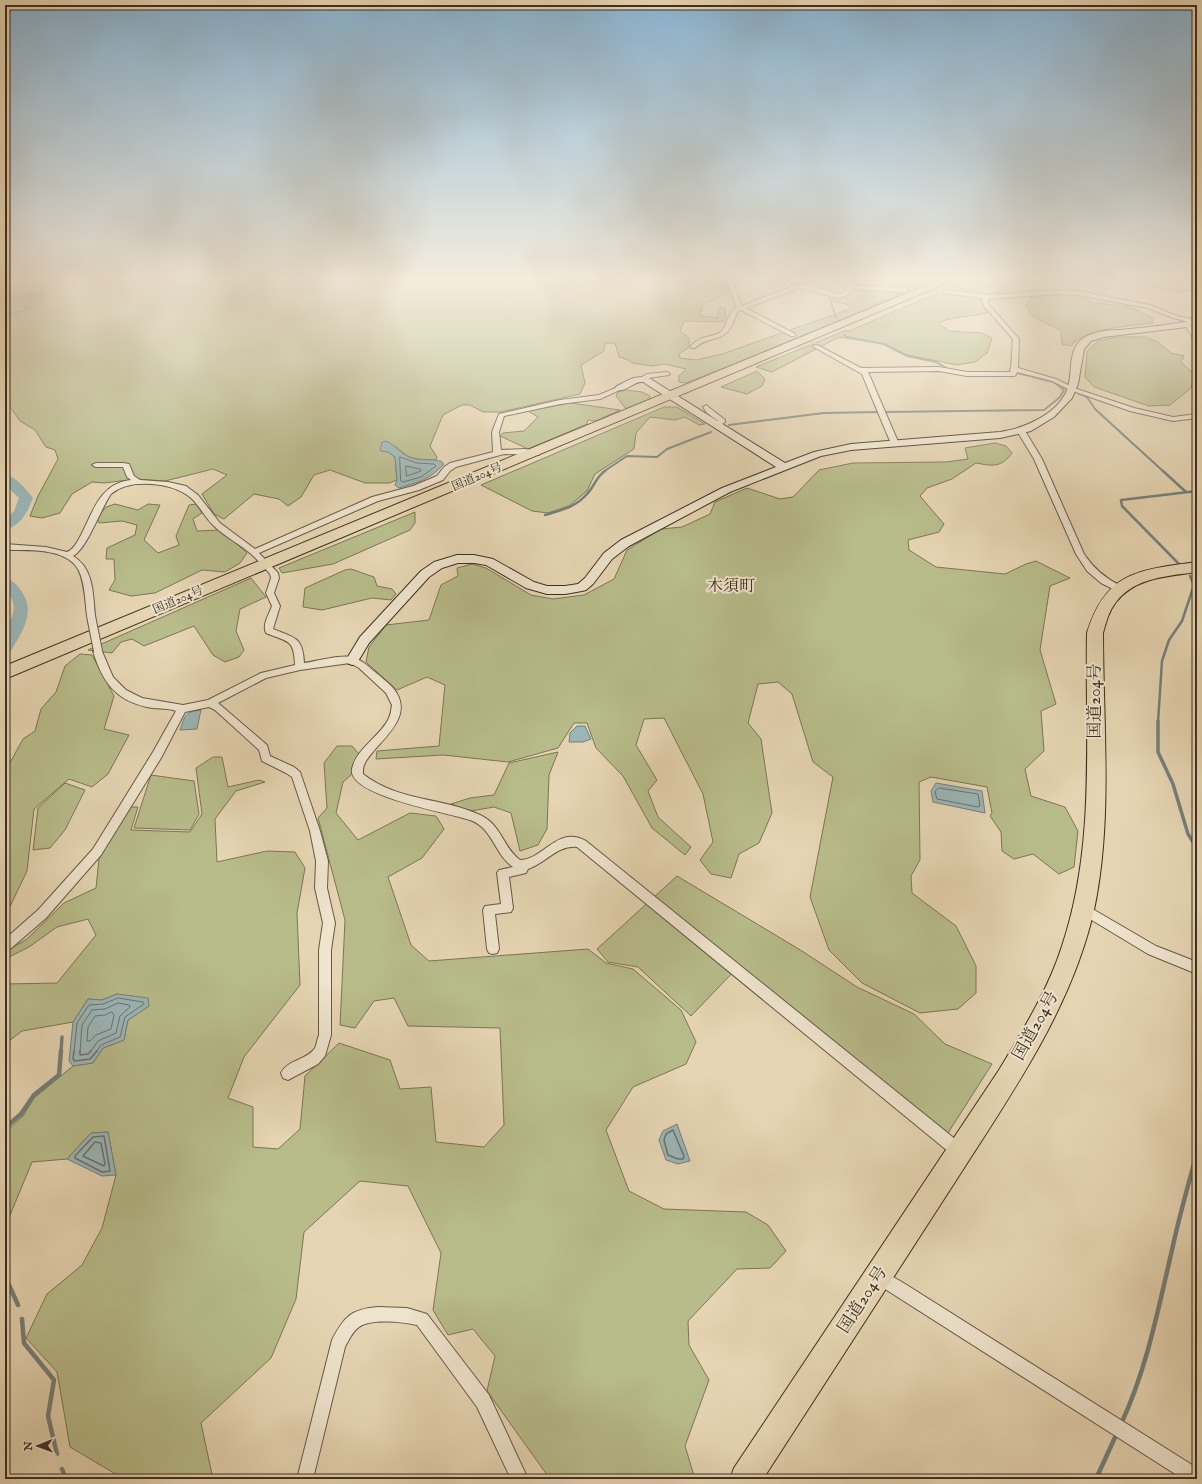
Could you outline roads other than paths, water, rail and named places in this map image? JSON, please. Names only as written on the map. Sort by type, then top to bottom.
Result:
[{"type":"highway","name":"国道204号","points":[[11,671],[264,564],[536,453],[670,396],[788,349]]},
{"type":"highway","name":"国道204号","points":[[745,1479],[879,1277],[1016,1063],[1054,993],[1076,940],[1084,909],[1091,855],[1095,795],[1095,633],[1103,607],[1118,588],[1129,581],[1145,576],[1197,567]]},
{"type":"street","points":[[822,349],[863,370],[940,369],[967,374],[1014,371],[1054,380],[1072,389],[1132,410],[1161,417],[1174,418],[1197,416]]},
{"type":"street","points":[[1014,371],[1016,349]]},
{"type":"street","points":[[352,660],[364,640],[425,574],[438,565],[457,559],[474,559],[489,562],[530,585],[547,590],[565,590],[582,587],[589,581],[608,556],[625,543],[726,490],[783,467],[834,450],[1000,435],[1021,431],[1046,418],[1058,408],[1072,389],[1077,354],[1080,349]]},
{"type":"street","points":[[863,370],[895,444]]},
{"type":"street","points":[[497,452],[498,448],[496,438],[498,421],[501,415],[560,402],[600,397],[620,388],[632,380],[642,379],[647,376],[667,374]]},
{"type":"street","points":[[642,379],[783,467]]},
{"type":"street","points":[[706,407],[709,412],[723,421],[716,426]]},
{"type":"street","points":[[1021,431],[1038,459],[1042,473],[1080,554],[1090,569],[1104,581],[1118,588]]},
{"type":"street","points":[[254,552],[375,499],[416,488],[440,478],[447,469],[453,465],[497,452],[528,451],[536,453]]},
{"type":"street","points":[[96,465],[126,466],[131,477],[138,482]]},
{"type":"street","points":[[68,555],[74,552],[80,545],[90,523],[108,492],[114,486],[138,482],[168,484],[183,488],[202,504],[218,525],[254,552],[274,573],[275,578],[270,594],[276,606],[269,626],[269,631],[294,641],[299,650],[300,666]]},
{"type":"street","points":[[5,547],[52,551],[68,555],[81,568],[85,578],[91,616],[103,669],[118,690],[131,699],[182,709],[210,703],[264,675],[300,666],[342,660],[352,660],[362,666],[390,691],[397,705],[395,716],[391,724],[362,758],[357,769],[358,776],[364,782],[398,798],[479,819],[491,828],[511,858],[518,865],[534,862],[558,845],[578,842],[590,850],[960,1152]]},
{"type":"street","points":[[210,703],[218,707],[263,748],[266,758],[290,770],[296,775],[315,831],[322,861],[321,888],[329,924],[325,950],[325,1035],[320,1051],[313,1059],[288,1073]]},
{"type":"street","points":[[5,946],[42,914],[97,852],[157,755],[182,709]]},
{"type":"street","points":[[492,948],[490,910],[507,908],[504,874],[522,870],[523,865]]},
{"type":"street","points":[[1084,909],[1152,950],[1197,968]]},
{"type":"street","points":[[879,1277],[1197,1478]]},
{"type":"street","points":[[305,1479],[338,1346],[347,1328],[356,1320],[377,1315],[410,1315],[422,1319],[483,1401],[520,1479]]},
{"type":"water","points":[[386,441],[409,457],[441,461],[444,464],[433,474],[423,480],[399,488],[395,485],[397,480],[395,457],[388,452],[380,450],[382,442]]},
{"type":"water","points":[[201,710],[197,729],[180,730],[186,715]]},
{"type":"water","points":[[577,726],[585,726],[591,739],[583,742],[569,742],[570,733]]},
{"type":"water","points":[[936,783],[982,791],[985,813],[933,802],[931,791]]},
{"type":"water","points":[[117,994],[148,998],[149,1006],[128,1020],[124,1040],[103,1048],[93,1063],[73,1066],[69,1061],[73,1022],[88,999],[102,1000]]},
{"type":"water","points":[[677,1124],[690,1161],[678,1164],[666,1160],[659,1140],[663,1131]]},
{"type":"water","points":[[108,1132],[116,1175],[102,1176],[67,1159],[91,1133]]},
{"type":"waterway","points":[[894,349],[907,356],[936,362],[948,369]]},
{"type":"waterway","points":[[953,370],[966,372],[995,372]]},
{"type":"waterway","points":[[886,412],[1044,410],[1060,397],[1064,390],[1054,382],[1013,372]]},
{"type":"waterway","points":[[1078,393],[1087,397],[1095,409],[1164,472]]},
{"type":"waterway","points":[[729,425],[824,413],[878,412]]},
{"type":"waterway","points":[[603,472],[627,456],[657,457],[667,449],[711,432]]},
{"type":"waterway","points":[[545,515],[579,502],[605,471]]},
{"type":"waterway","points":[[1163,471],[1186,492]]},
{"type":"waterway","points":[[5,478],[26,498],[23,507],[18,514],[5,526]]},
{"type":"waterway","points":[[1179,564],[1122,506],[1121,500],[1197,491]]},
{"type":"waterway","points":[[1158,722],[1162,661],[1169,640],[1182,621],[1194,585],[1190,576]]},
{"type":"waterway","points":[[5,583],[19,598],[21,606],[19,622],[5,648]]},
{"type":"waterway","points":[[1158,722],[1158,752],[1173,784],[1188,834],[1197,848]]},
{"type":"waterway","points":[[61,1052],[62,1037]]},
{"type":"waterway","points":[[5,1128],[21,1114],[34,1095],[59,1075],[61,1051]]},
{"type":"waterway","points":[[1121,1424],[1145,1360],[1197,1153]]},
{"type":"waterway","points":[[5,1276],[18,1305]]},
{"type":"waterway","points":[[22,1319],[24,1343],[54,1380],[48,1416],[57,1454]]},
{"type":"waterway","points":[[1096,1479],[1117,1433]]},
{"type":"waterway","points":[[62,1469],[66,1479]]},
{"type":"district","name":"木須町","points":[[731,587]]}]
